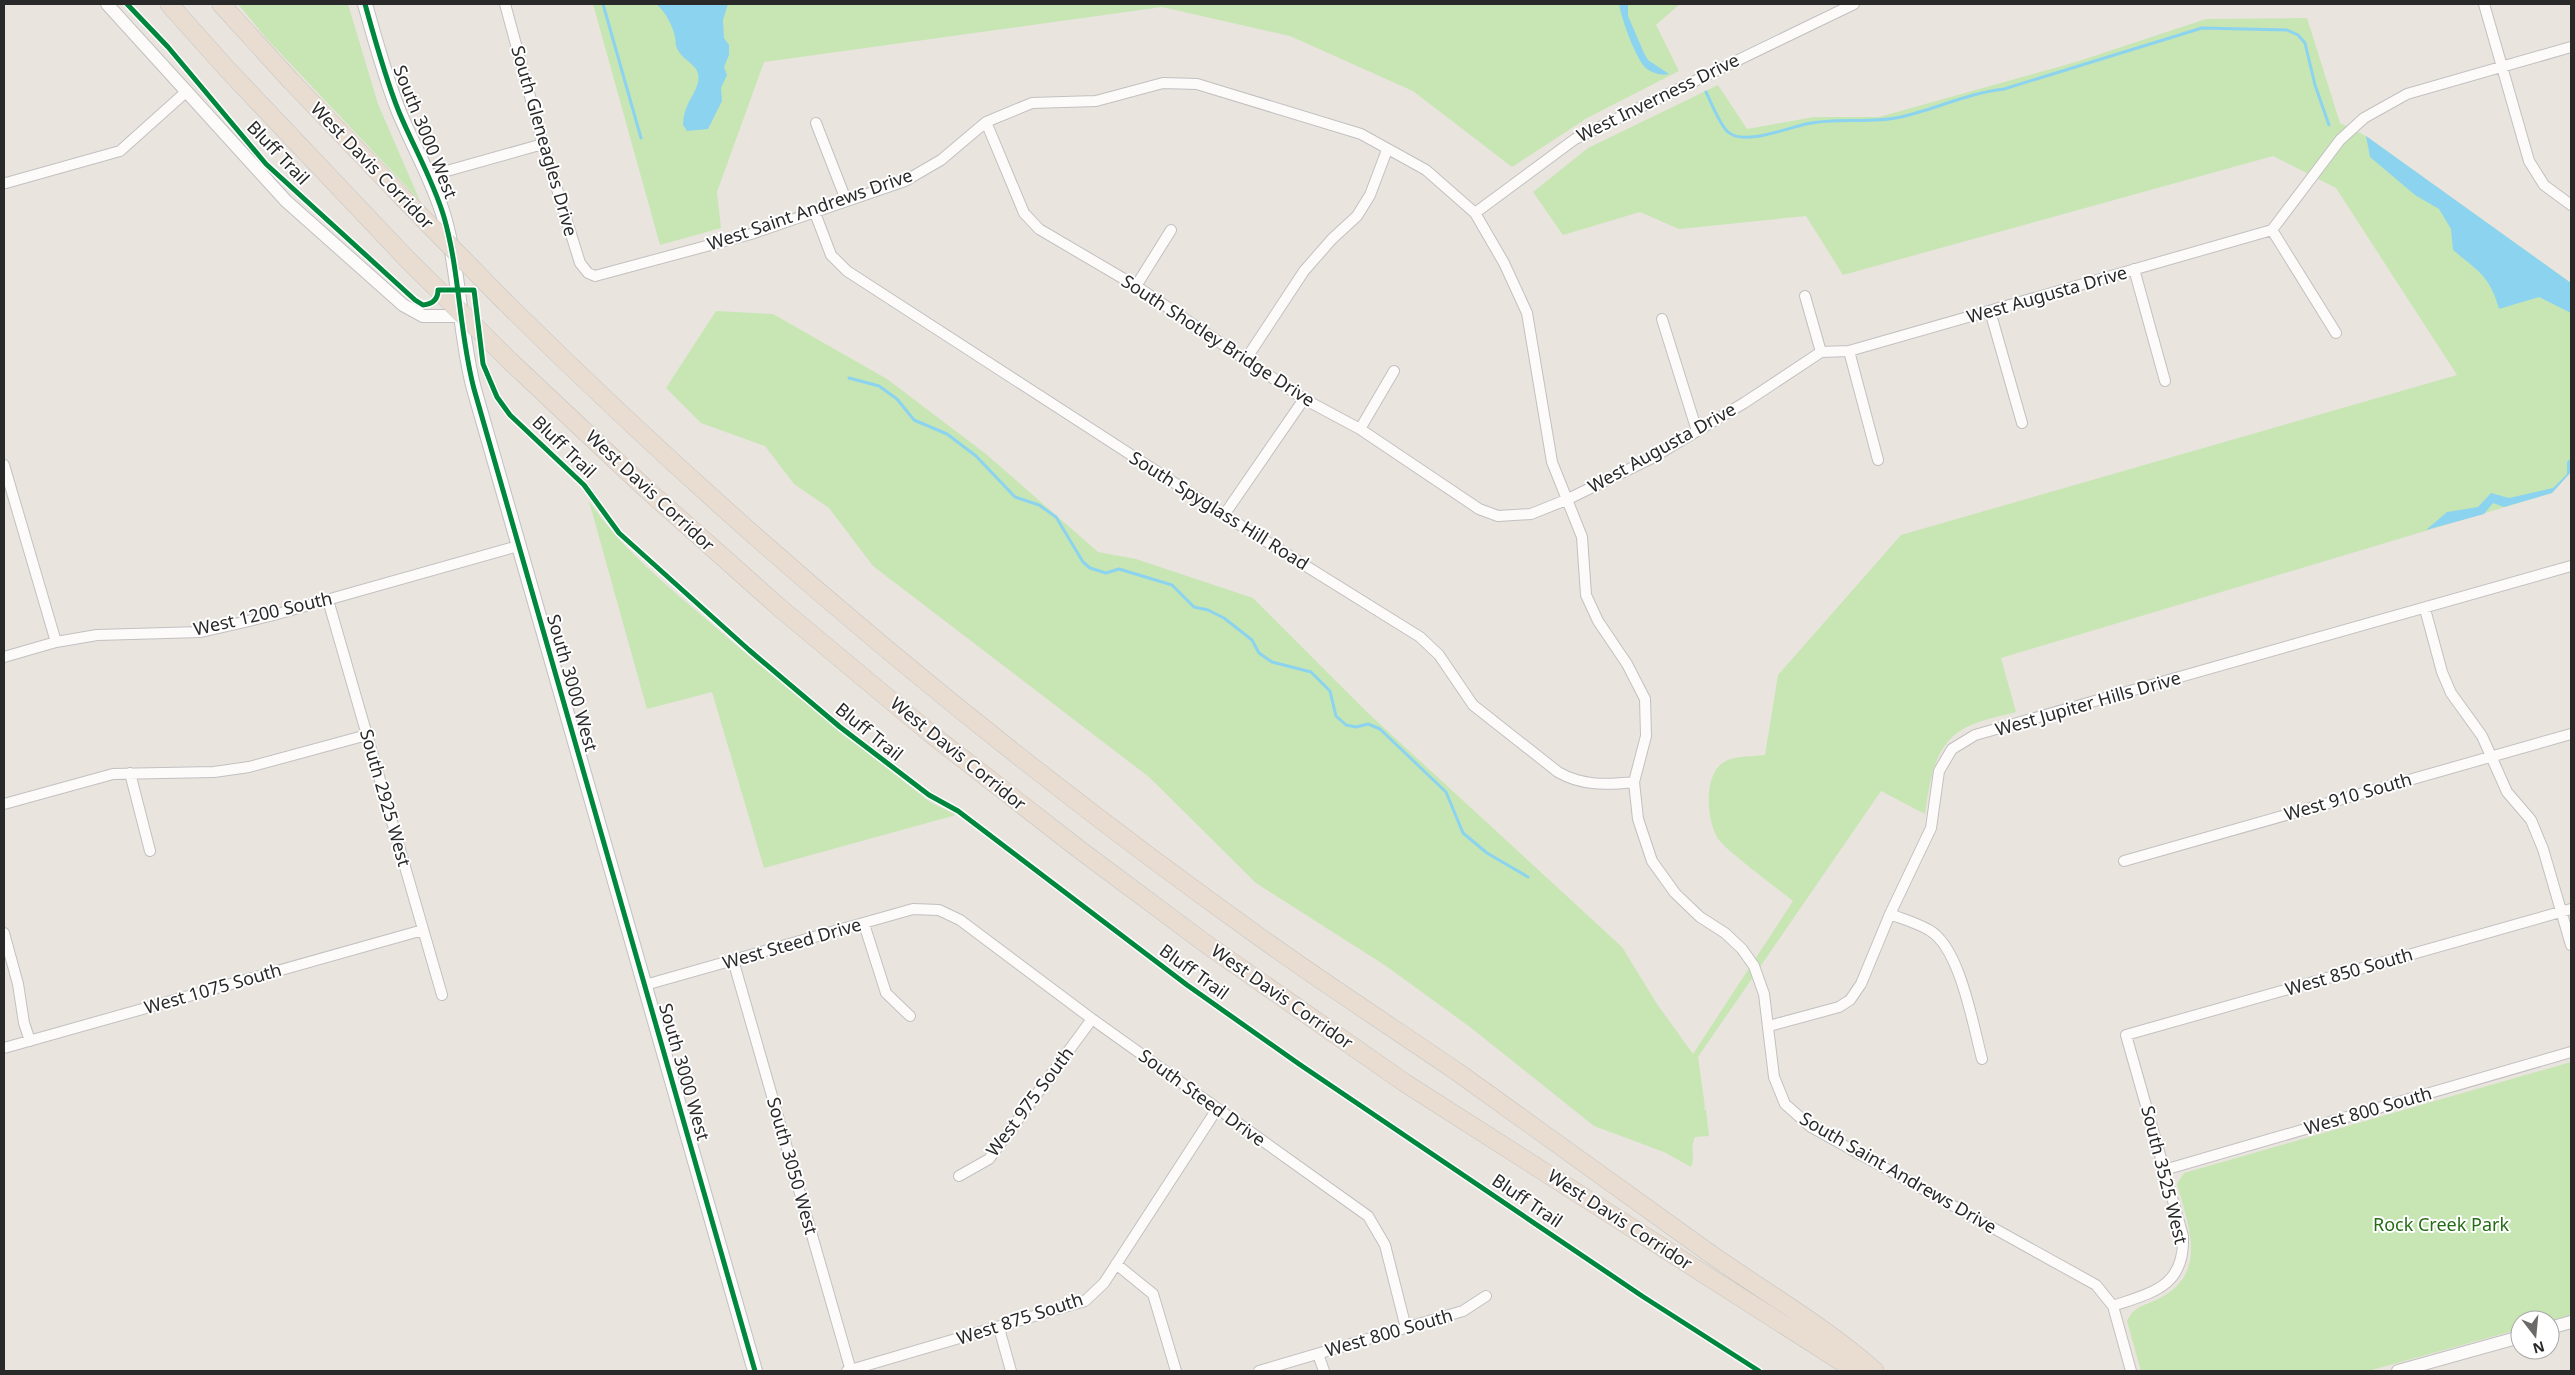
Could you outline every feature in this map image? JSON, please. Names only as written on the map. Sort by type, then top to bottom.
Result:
[{"type":"highway","points":[[160,4],[206,44]]},
{"type":"highway","name":"West Davis Corridor","points":[[169,4],[234,76],[408,259],[511,362],[645,488],[780,608],[931,734],[1080,850],[1221,955],[1404,1083],[1856,1371]]},
{"type":"highway","name":"West Davis Corridor","points":[[221,4],[402,198],[575,370],[731,515],[933,688],[1072,797],[1202,895],[1718,1259],[1852,1351],[1876,1371]]},
{"type":"highway","points":[[226,4],[240,25]]},
{"type":"main road","name":"South 3000 West","points":[[365,4],[390,88],[429,176],[449,237],[465,352],[474,389],[755,1371]]},
{"type":"street","points":[[107,4],[286,201],[403,305],[423,316],[461,316]]},
{"type":"street","name":"South Gleneagles Drive","points":[[505,4],[543,144],[580,263],[591,275]]},
{"type":"street","name":"West Inverness Drive","points":[[1475,213],[1575,138],[1854,4]]},
{"type":"street","points":[[2484,4],[2529,161],[2544,185],[2571,205]]},
{"type":"street","points":[[2336,333],[2272,230],[2340,140],[2364,118],[2407,94],[2571,47]]},
{"type":"street","name":"West Saint Andrews Drive","points":[[591,275],[600,276],[719,243],[814,213],[846,200],[905,181],[941,160],[986,122],[1032,104],[1096,100],[1163,83],[1197,84],[1361,134],[1388,150]]},
{"type":"street","points":[[6,183],[120,151],[187,91]]},
{"type":"street","name":"South Shotley Bridge Drive","points":[[986,122],[1024,213],[1039,229],[1136,286],[1304,398],[1360,429],[1479,509],[1498,516]]},
{"type":"street","points":[[816,123],[846,200]]},
{"type":"street","points":[[429,176],[543,144]]},
{"type":"street","points":[[1246,359],[1304,271],[1332,239],[1357,216],[1370,195],[1388,150]]},
{"type":"street","name":"South Saint Andrews Drive","points":[[1388,150],[1426,170],[1475,213],[1504,263],[1527,313],[1552,462],[1582,537],[1586,595],[1598,621],[1627,664],[1645,699],[1646,736],[1634,782],[1638,819],[1652,861],[1675,893],[1700,917],[1725,933],[1750,960],[1763,986],[1774,1077],[1785,1104],[1810,1127],[2096,1285],[2113,1306],[2131,1371]]},
{"type":"street","name":"South Spyglass Hill Road","points":[[814,213],[831,255],[847,271],[1224,515],[1420,637],[1439,655],[1473,705],[1558,772],[1572,781],[1604,785],[1634,782]]},
{"type":"street","points":[[1136,286],[1171,230]]},
{"type":"street","name":"West Augusta Drive","points":[[1498,516],[1532,514],[1566,500],[1652,458],[1744,403],[1821,352],[1849,351],[2272,230]]},
{"type":"street","points":[[2134,269],[2166,380]]},
{"type":"street","points":[[1805,296],[1821,352]]},
{"type":"street","points":[[1990,311],[2022,422]]},
{"type":"street","points":[[1662,319],[1697,431]]},
{"type":"street","points":[[1849,351],[1878,460]]},
{"type":"street","points":[[1360,429],[1394,372]]},
{"type":"street","points":[[1224,515],[1304,398]]},
{"type":"street","points":[[4,465],[56,642]]},
{"type":"street","name":"West 1200 South","points":[[4,657],[56,642],[97,635],[201,632],[328,600],[518,546]]},
{"type":"street","name":"West Jupiter Hills Drive","points":[[1769,1026],[1839,1007],[1850,1000],[1861,984],[1890,914],[1931,828],[1939,771],[1952,749],[1975,736],[2425,610],[2571,566]]},
{"type":"street","name":"South 2925 West","points":[[328,600],[442,995]]},
{"type":"street","points":[[2425,610],[2442,672],[2451,693],[2482,736],[2507,792],[2531,820],[2567,910],[2571,945]]},
{"type":"street","name":"West 910 South","points":[[2124,860],[2571,734]]},
{"type":"street","points":[[4,804],[113,774],[214,772],[249,767],[367,735]]},
{"type":"street","points":[[130,773],[150,852]]},
{"type":"street","name":"West Steed Drive","points":[[645,985],[913,909],[939,910]]},
{"type":"street","name":"South Steed Drive","points":[[939,910],[960,920],[1092,1019],[1368,1216],[1385,1245],[1406,1328]]},
{"type":"street","name":"West 850 South","points":[[2126,1034],[2567,910]]},
{"type":"street","points":[[1890,914],[1930,930],[1945,944],[1956,962],[1982,1059]]},
{"type":"street","points":[[864,924],[886,992],[910,1016]]},
{"type":"street","name":"West 1075 South","points":[[4,1048],[423,930]]},
{"type":"street","points":[[4,933],[18,984],[24,1023],[30,1041]]},
{"type":"street","name":"South 3050 West","points":[[733,960],[849,1371]]},
{"type":"street","name":"West 975 South","points":[[960,1176],[989,1159],[1092,1019]]},
{"type":"street","name":"South 3525 West","points":[[2113,1306],[2152,1293],[2169,1282],[2179,1270],[2184,1253],[2183,1236],[2126,1034]]},
{"type":"street","name":"West 800 South","points":[[2164,1170],[2571,1052]]},
{"type":"street","name":"West 875 South","points":[[849,1371],[1085,1301],[1104,1283],[1217,1109]]},
{"type":"street","points":[[1116,1264],[1153,1294],[1176,1371]]},
{"type":"street","name":"West 800 South","points":[[1259,1371],[1463,1311],[1486,1296]]},
{"type":"street","points":[[998,1328],[1011,1371]]},
{"type":"street","points":[[2398,1371],[2510,1340]]},
{"type":"street","points":[[1318,1354],[1324,1371]]},
{"type":"green space","points":[[238,4],[348,4],[378,104],[420,201],[266,38]]},
{"type":"green space","points":[[593,4],[1680,4],[1656,25],[1679,71],[1587,118],[1512,167],[1413,91],[1290,36],[1162,7],[764,62],[717,192],[721,228],[660,245]]},
{"type":"green space","points":[[2307,18],[2340,123],[2366,136],[2571,283],[2571,472],[2552,493],[2001,658],[2016,712],[1971,725],[1949,740],[1936,762],[1925,814],[1881,791],[1698,1057],[1705,1107],[1703,1110],[1706,1109],[1709,1136],[1695,1137],[1691,1167],[1664,1152],[1594,1126],[1470,1027],[1386,966],[1256,883],[1149,777],[873,566],[829,508],[794,484],[765,446],[701,423],[666,388],[716,311],[773,314],[887,379],[986,454],[1098,552],[1136,559],[1253,598],[1368,713],[1622,947],[1657,1004],[1693,1054],[1793,901],[1740,859],[1717,837],[1709,810],[1711,780],[1720,765],[1725,762],[1735,758],[1765,755],[1778,675],[1901,535],[2457,375],[2336,188],[2273,156],[1843,275],[1806,216],[1679,229],[1640,212],[1563,235],[1533,192],[1588,148],[1718,85],[1747,129],[1814,117],[1879,117],[2076,62],[2206,19]]},
{"type":"green space","points":[[589,501],[601,518],[643,564],[733,643],[930,802],[956,815],[764,868],[712,692],[647,709]]},
{"type":"green space","name":"Rock Creek Park","points":[[2571,1062],[2571,1315],[2560,1318],[2560,1310],[2510,1310],[2510,1332],[2368,1371],[2141,1371],[2127,1321],[2133,1312],[2141,1306],[2160,1298],[2175,1288],[2185,1275],[2190,1261],[2189,1231],[2177,1184],[2184,1173]]},
{"type":"water","points":[[656,4],[728,4],[723,20],[724,38],[729,45],[729,55],[724,67],[727,75],[721,88],[722,101],[708,129],[687,131],[683,125],[685,111],[698,82],[697,71],[680,53],[670,24]]},
{"type":"water","points":[[1619,4],[1628,4],[1628,16],[1648,60],[1669,74],[1663,75],[1647,69],[1638,57]]},
{"type":"water","points":[[2366,136],[2571,283],[2571,313],[2539,297],[2499,309],[2487,281],[2453,250],[2451,229],[2439,209],[2415,195],[2370,157]]},
{"type":"water","points":[[2571,458],[2571,472],[2552,493],[2504,507],[2493,503],[2484,514],[2426,530],[2447,512],[2478,507],[2491,493],[2509,498],[2553,488],[2567,474],[2567,462]]},
{"type":"waterway","points":[[603,4],[641,138]]},
{"type":"waterway","points":[[1706,92],[1719,119],[1728,132],[1735,136],[1755,137],[1818,122],[1877,120],[1914,114],[1978,94],[2004,89],[2202,28],[2287,30],[2298,35],[2305,43],[2315,85],[2329,125]]},
{"type":"waterway","points":[[849,378],[879,386],[897,399],[914,420],[947,434],[976,456],[1015,497],[1039,505],[1056,517],[1083,562],[1090,568],[1106,573],[1119,569],[1172,585],[1194,607],[1208,610],[1224,618],[1252,640],[1259,653],[1272,662],[1311,672],[1330,691],[1336,716],[1346,725],[1356,727],[1368,724],[1380,729],[1446,792],[1463,833],[1487,853],[1528,877]]},
{"type":"cycle path","name":"Bluff Trail","points":[[127,4],[168,47],[266,164],[415,300],[423,305],[432,302],[436,298],[438,290],[474,290],[483,364],[497,397],[510,415],[584,485],[619,533],[749,650],[840,727],[929,795],[958,811],[1187,985],[1299,1064],[1642,1296],[1759,1371]]},
{"type":"cycle path","points":[[365,4],[394,99],[444,217],[453,259],[465,346],[474,389],[755,1371]]}]
